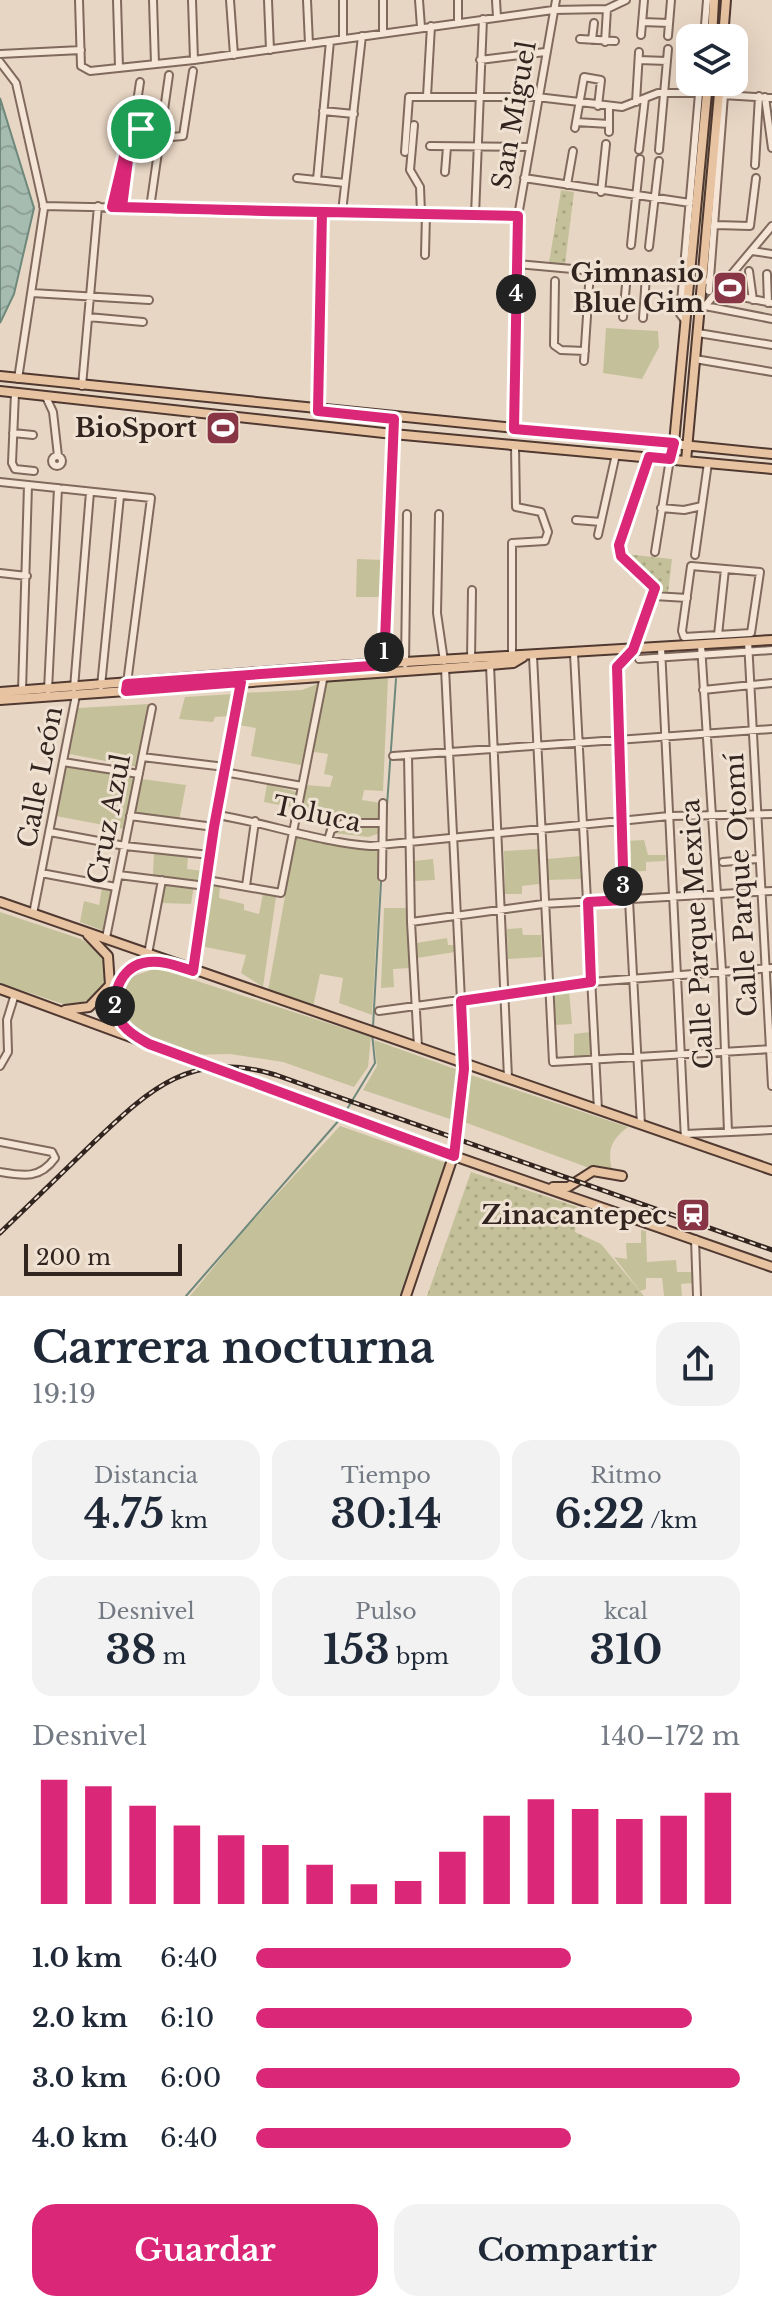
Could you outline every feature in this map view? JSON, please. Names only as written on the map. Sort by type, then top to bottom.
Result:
[{"type":"main road","points":[[713,24],[714,0]]},
{"type":"main road","points":[[724,24],[726,0]]},
{"type":"main road","points":[[670,459],[696,227],[707,96]]},
{"type":"main road","points":[[686,461],[712,227],[722,96]]},
{"type":"main road","points":[[0,376],[394,419],[772,454]]},
{"type":"main road","points":[[0,391],[393,434],[772,469]]},
{"type":"main road","points":[[0,700],[512,656],[701,650],[749,646],[772,640]]},
{"type":"main road","points":[[0,692],[75,692],[101,686],[127,688],[241,682],[405,664],[513,663],[528,656]]},
{"type":"main road","points":[[0,902],[641,1125],[685,1137],[772,1170]]},
{"type":"main road","points":[[56,1009],[89,1007],[110,985],[108,956],[99,942],[82,931]]},
{"type":"main road","points":[[149,1044],[122,1024],[115,1008],[116,991],[124,976],[137,965],[169,963]]},
{"type":"main road","points":[[0,989],[454,1156],[772,1267]]},
{"type":"main road","points":[[406,1296],[454,1156],[464,1063]]},
{"type":"main road","points":[[450,1168],[464,1159]]},
{"type":"main road","points":[[544,1187],[568,1187],[597,1171],[622,1176]]},
{"type":"street","points":[[79,0],[82,70],[234,55],[383,32],[610,5],[626,0]]},
{"type":"street","points":[[117,0],[119,68]]},
{"type":"street","points":[[153,0],[155,64]]},
{"type":"street","points":[[192,0],[194,60]]},
{"type":"street","points":[[230,0],[234,55]]},
{"type":"street","points":[[268,0],[270,50]]},
{"type":"street","points":[[307,0],[309,44]]},
{"type":"street","points":[[343,0],[343,39]]},
{"type":"street","points":[[383,0],[383,32]]},
{"type":"street","points":[[419,0],[421,27]]},
{"type":"street","points":[[458,0],[458,23]]},
{"type":"street","points":[[496,0],[497,17]]},
{"type":"street","name":"San Miguel","points":[[514,429],[518,216],[556,0]]},
{"type":"street","points":[[641,35],[644,0]]},
{"type":"street","points":[[668,36],[671,0]]},
{"type":"street","points":[[705,24],[707,0]]},
{"type":"street","points":[[605,42],[610,5]]},
{"type":"street","points":[[475,215],[483,19]]},
{"type":"street","points":[[642,22],[669,23]]},
{"type":"street","points":[[592,40],[594,23]]},
{"type":"street","points":[[427,96],[431,26]]},
{"type":"street","points":[[342,212],[362,36]]},
{"type":"street","points":[[580,39],[615,41]]},
{"type":"street","points":[[317,180],[330,41]]},
{"type":"street","points":[[659,150],[668,49]]},
{"type":"street","points":[[0,54],[81,50]]},
{"type":"street","points":[[480,60],[545,52]]},
{"type":"street","points":[[636,102],[639,52]]},
{"type":"street","points":[[639,60],[667,61]]},
{"type":"street","points":[[0,62],[16,83],[43,206],[18,379]]},
{"type":"street","points":[[160,138],[183,136],[193,71]]},
{"type":"street","points":[[150,208],[169,75]]},
{"type":"street","points":[[598,106],[601,80],[583,78],[576,125],[609,128],[609,107]]},
{"type":"street","points":[[129,144],[137,142],[142,133],[134,122],[140,82]]},
{"type":"street","points":[[405,152],[409,98],[537,97],[626,107],[663,92],[676,92]]},
{"type":"street","points":[[688,280],[690,203],[699,96]]},
{"type":"street","points":[[744,96],[765,97]]},
{"type":"street","points":[[765,97],[772,148]]},
{"type":"street","points":[[755,165],[765,97]]},
{"type":"street","points":[[639,150],[645,98]]},
{"type":"street","points":[[323,111],[354,114]]},
{"type":"street","points":[[122,207],[129,144],[119,132],[123,125],[134,122]]},
{"type":"street","points":[[414,125],[410,170],[420,187],[425,255]]},
{"type":"street","points":[[641,139],[660,141]]},
{"type":"street","points":[[112,207],[129,144]]},
{"type":"street","points":[[601,192],[606,144]]},
{"type":"street","points":[[430,146],[529,147]]},
{"type":"street","points":[[445,172],[447,147]]},
{"type":"street","points":[[567,185],[573,151]]},
{"type":"street","points":[[631,245],[640,159]]},
{"type":"street","points":[[649,247],[659,161]]},
{"type":"street","points":[[639,174],[656,175]]},
{"type":"street","points":[[297,178],[345,183]]},
{"type":"street","points":[[524,178],[690,203]]},
{"type":"street","points":[[696,227],[750,226],[756,178]]},
{"type":"street","points":[[43,206],[518,216]]},
{"type":"street","points":[[82,386],[98,206]]},
{"type":"street","points":[[318,411],[322,212]]},
{"type":"street","points":[[703,307],[772,226]]},
{"type":"street","points":[[632,236],[649,237]]},
{"type":"street","points":[[752,251],[772,254]]},
{"type":"street","points":[[517,264],[688,280],[718,292],[770,303],[767,274]]},
{"type":"street","points":[[584,361],[590,271]]},
{"type":"street","points":[[749,271],[753,300]]},
{"type":"street","points":[[627,274],[623,314],[643,315],[646,276]]},
{"type":"street","points":[[555,281],[554,345],[561,350],[585,351]]},
{"type":"street","points":[[32,293],[149,300]]},
{"type":"street","points":[[703,307],[772,319]]},
{"type":"street","points":[[88,317],[143,322]]},
{"type":"street","points":[[698,333],[772,345]]},
{"type":"street","points":[[695,359],[772,372]]},
{"type":"street","points":[[15,393],[13,466],[34,471]]},
{"type":"street","points":[[46,397],[53,412],[58,456]]},
{"type":"street","points":[[384,668],[394,419]]},
{"type":"street","points":[[13,433],[33,435]]},
{"type":"street","points":[[512,656],[512,543],[545,541],[548,532],[541,512],[516,507],[515,446]]},
{"type":"street","points":[[598,535],[616,454]]},
{"type":"street","points":[[641,1125],[635,977],[620,821],[617,667],[633,650],[654,596],[652,582],[619,551],[649,457]]},
{"type":"street","points":[[655,552],[670,459]]},
{"type":"street","points":[[695,555],[708,463]]},
{"type":"street","points":[[0,482],[151,498],[127,688]]},
{"type":"street","points":[[22,691],[28,485]]},
{"type":"street","points":[[48,690],[58,488]]},
{"type":"street","name":"Calle León","points":[[33,914],[75,692],[90,492]]},
{"type":"street","points":[[101,686],[120,496]]},
{"type":"street","points":[[661,508],[684,510],[702,506]]},
{"type":"street","points":[[405,664],[407,514]]},
{"type":"street","points":[[439,514],[437,619],[444,664],[464,1063]]},
{"type":"street","points":[[576,520],[601,522]]},
{"type":"street","points":[[691,566],[725,569],[760,572],[753,631],[690,638],[683,635],[691,566]]},
{"type":"street","points":[[718,635],[725,569]]},
{"type":"street","points":[[0,573],[27,576]]},
{"type":"street","points":[[471,660],[472,590]]},
{"type":"street","points":[[654,596],[687,598]]},
{"type":"street","points":[[749,646],[772,650]]},
{"type":"street","name":"Calle Parque Otomí","points":[[749,646],[759,893],[769,968],[772,1086]]},
{"type":"street","name":"Calle Parque Mexica","points":[[701,650],[722,971],[728,1132]]},
{"type":"street","points":[[639,659],[662,652],[685,1137],[772,1130]]},
{"type":"street","points":[[574,654],[598,1110]]},
{"type":"street","points":[[528,656],[537,745],[553,1061],[771,1049]]},
{"type":"street","points":[[490,665],[508,1078]]},
{"type":"street","points":[[119,875],[246,886],[281,893],[324,675]]},
{"type":"street","points":[[193,971],[214,827],[241,682]]},
{"type":"street","points":[[703,690],[772,683]]},
{"type":"street","name":"Cruz Azul","points":[[106,938],[152,708]]},
{"type":"street","points":[[393,756],[772,729]]},
{"type":"street","points":[[408,755],[411,922],[418,1047]]},
{"type":"street","points":[[142,757],[302,786]]},
{"type":"street","points":[[63,762],[139,774]]},
{"type":"street","points":[[382,877],[380,843],[383,803]]},
{"type":"street","name":"Toluca","points":[[217,815],[362,845],[669,816],[772,814]]},
{"type":"street","points":[[130,816],[214,827]]},
{"type":"street","points":[[246,886],[255,821]]},
{"type":"street","points":[[328,840],[331,830],[344,823],[381,823]]},
{"type":"street","points":[[50,832],[125,846],[210,855]]},
{"type":"street","points":[[723,862],[757,859]]},
{"type":"street","points":[[41,873],[116,887]]},
{"type":"street","points":[[148,954],[162,880]]},
{"type":"street","points":[[411,922],[543,904],[772,891]]},
{"type":"street","points":[[379,1011],[635,977],[769,968]]},
{"type":"street","points":[[0,1066],[8,1052],[7,1020],[15,994]]},
{"type":"street","points":[[0,1142],[54,1154],[45,1171],[16,1175],[0,1172]]},
{"type":"street","points":[[695,1239],[697,1296]]},
{"type":"shaded area","points":[[709,96],[717,96],[706,224],[698,224]]},
{"type":"shaded area","points":[[561,190],[574,192],[565,264],[549,263]]},
{"type":"shaded area","points":[[606,328],[658,331],[659,347],[642,379],[603,373]]},
{"type":"shaded area","points":[[625,554],[672,559],[668,593],[660,591],[657,581]]},
{"type":"shaded area","points":[[357,559],[385,560],[384,597],[356,597]]},
{"type":"shaded area","points":[[388,678],[383,791],[364,790],[362,800],[381,803],[381,833],[368,837],[325,832],[327,815],[302,811],[306,785],[330,787],[333,776],[324,774],[328,754],[314,752],[325,682]]},
{"type":"shaded area","points":[[320,683],[301,765],[251,756],[256,728],[239,725],[243,693],[302,690]]},
{"type":"shaded area","points":[[234,694],[231,716],[215,717],[213,722],[179,719],[185,697]]},
{"type":"shaded area","points":[[149,704],[137,767],[69,754],[78,708]]},
{"type":"shaded area","points":[[66,766],[134,776],[124,829],[56,816]]},
{"type":"shaded area","points":[[142,779],[186,785],[179,821],[135,813]]},
{"type":"shaded area","points":[[267,784],[297,792],[295,808],[264,802]]},
{"type":"shaded area","points":[[296,835],[374,846],[382,841],[372,1015],[339,1003],[343,978],[320,974],[313,1007],[268,991]]},
{"type":"shaded area","points":[[644,840],[648,855],[666,855],[665,861],[646,862],[646,871],[626,872],[625,841]]},
{"type":"shaded area","points":[[538,849],[539,884],[522,886],[522,894],[505,894],[504,851]]},
{"type":"shaded area","points":[[154,852],[188,856],[187,869],[204,871],[202,882],[153,875]]},
{"type":"shaded area","points":[[581,856],[581,879],[547,880],[547,859]]},
{"type":"shaded area","points":[[433,859],[435,880],[415,881],[414,861]]},
{"type":"shaded area","points":[[164,882],[194,886],[191,904],[161,903]]},
{"type":"shaded area","points":[[211,884],[220,886],[219,898],[244,904],[244,910],[259,914],[263,894],[276,897],[263,987],[241,973],[246,955],[200,946]]},
{"type":"shaded area","points":[[102,888],[114,891],[104,931],[80,922],[84,901],[99,905]]},
{"type":"shaded area","points":[[384,908],[408,908],[410,968],[393,969],[394,987],[381,988]]},
{"type":"shaded area","points":[[0,912],[81,939],[108,956],[106,978],[97,997],[69,1006],[0,983]]},
{"type":"shaded area","points":[[522,928],[523,935],[541,935],[542,957],[508,959],[507,929]]},
{"type":"shaded area","points":[[447,938],[448,945],[454,945],[455,952],[417,958],[416,943]]},
{"type":"shaded area","points":[[157,968],[371,1037],[368,1067],[354,1087],[283,1062],[230,1054],[189,1055],[133,1031],[124,1019],[120,1001],[123,986],[131,977]]},
{"type":"shaded area","points":[[569,990],[572,1024],[555,1025],[553,992]]},
{"type":"shaded area","points":[[590,1032],[591,1058],[574,1059],[574,1034]]},
{"type":"shaded area","points":[[374,1040],[458,1070],[453,1120],[363,1090],[377,1066]]},
{"type":"shaded area","points":[[468,1074],[628,1127],[616,1138],[611,1149],[614,1177],[464,1122]]},
{"type":"shaded area","points":[[340,1126],[446,1163],[401,1296],[190,1296],[244,1230]]},
{"type":"shaded area","points":[[471,1172],[578,1207],[575,1232],[601,1244],[644,1296],[427,1296]]},
{"type":"shaded area","points":[[641,1230],[646,1231],[647,1262],[676,1260],[677,1272],[693,1272],[693,1283],[681,1284],[682,1296],[664,1296],[662,1278],[646,1278],[646,1289],[640,1291],[614,1257],[627,1259],[626,1243],[641,1243]]},
{"type":"water","points":[[0,98],[34,208],[14,294],[0,323]]},
{"type":"waterway","points":[[386,819],[396,679]]},
{"type":"waterway","points":[[373,1027],[381,882]]},
{"type":"waterway","points":[[344,1114],[375,1063],[372,1033]]},
{"type":"waterway","points":[[186,1296],[340,1119]]},
{"type":"railway","points":[[0,1233],[134,1106],[174,1079],[220,1067],[246,1068],[276,1075],[772,1250]]},
{"type":"place","name":"Gimnasio Blue Gim","points":[[730,288]]},
{"type":"place","name":"BioSport","points":[[223,428]]},
{"type":"place","name":"Zinacantepec","points":[[693,1215]]},
{"type":"route","points":[[141,129],[134,122],[120,128],[121,139],[127,144],[112,207],[322,212],[426,213],[518,216],[514,429],[674,443],[670,459],[649,457],[619,545],[621,556],[649,578],[655,588],[633,650],[621,659],[617,667],[624,900],[588,902],[591,982],[461,1001],[464,1069],[454,1156],[149,1044],[129,1032],[116,1013],[118,985],[137,965],[161,962],[193,971],[214,827],[241,682],[126,691],[127,684],[384,665],[394,419],[318,411],[322,212],[122,207],[130,144],[139,139],[141,129]]}]
